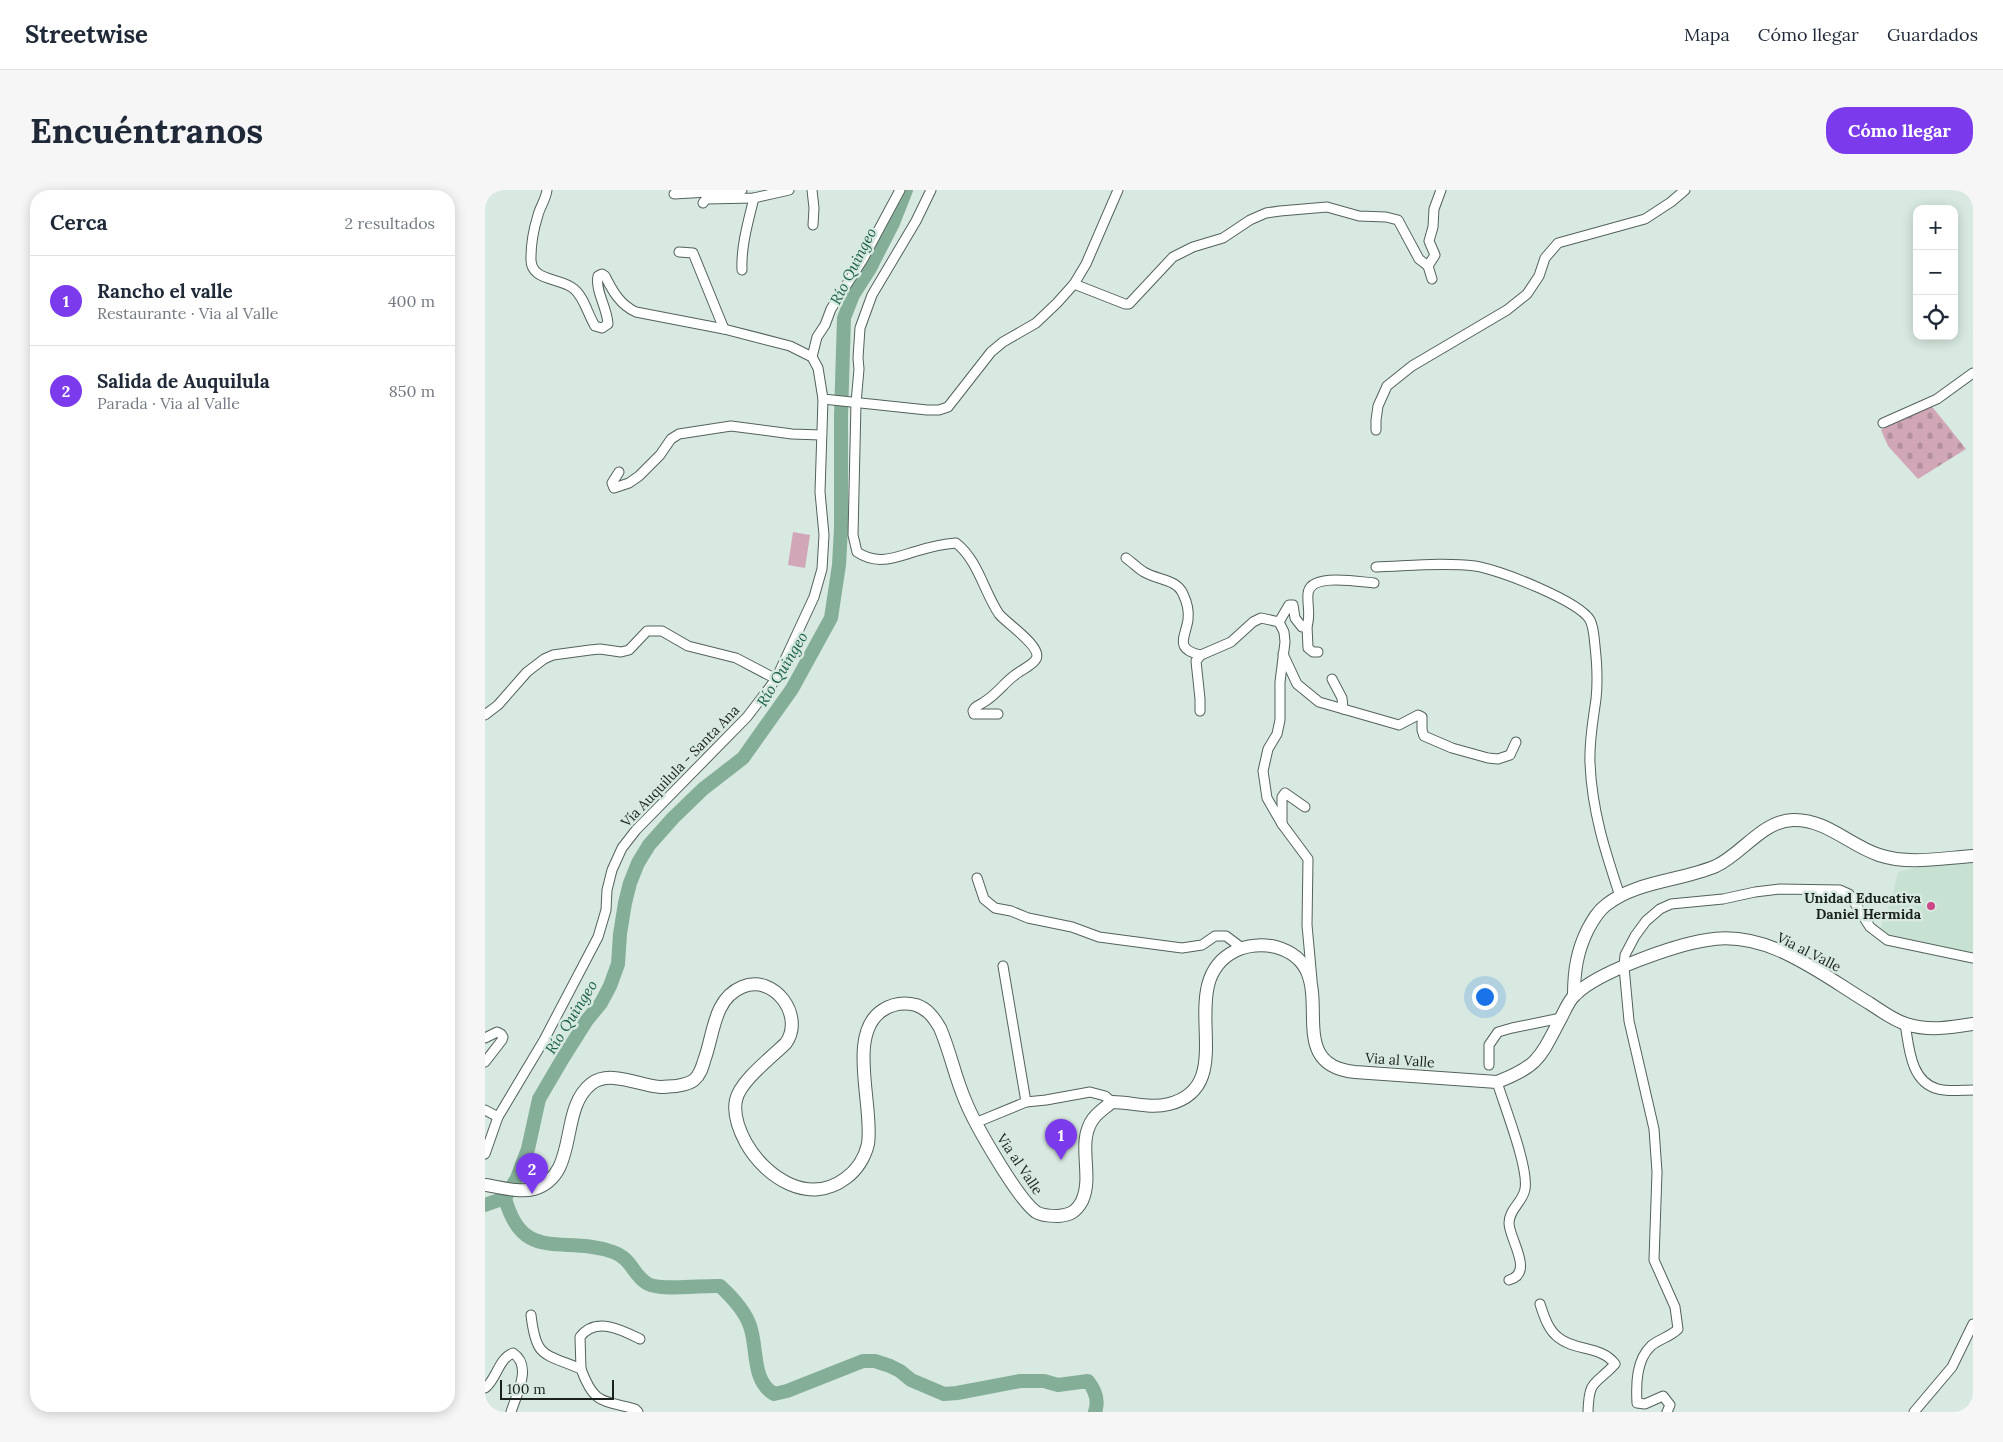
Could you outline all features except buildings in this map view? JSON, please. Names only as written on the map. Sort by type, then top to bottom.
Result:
[{"type":"main road","points":[[1574,995],[1575,965],[1583,938],[1596,915],[1606,905],[1634,889],[1672,881],[1716,866],[1727,860],[1763,831],[1780,822],[1809,820],[1823,825],[1877,854],[1894,859],[1912,860],[1973,856]]},
{"type":"main road","name":"Via al Valle","points":[[1242,948],[1271,946],[1292,953],[1307,973],[1313,988],[1315,1044],[1322,1057],[1337,1069],[1355,1072],[1497,1082],[1519,1074],[1534,1063],[1545,1050],[1574,995],[1599,978],[1624,967],[1661,952],[1707,940],[1735,939],[1767,946],[1787,954],[1816,969],[1905,1024]]},
{"type":"main road","points":[[1112,1102],[1158,1106],[1179,1100],[1195,1089],[1200,1083],[1207,1058],[1205,1015],[1207,989],[1215,970],[1233,952],[1242,948]]},
{"type":"main road","name":"Via al Valle","points":[[485,1185],[522,1190],[533,1189],[552,1178],[566,1150],[573,1110],[591,1084],[610,1078],[662,1087],[692,1082],[699,1074],[720,1005],[731,993],[747,984],[767,987],[781,996],[789,1007],[793,1024],[791,1035],[786,1043],[745,1083],[736,1100],[737,1122],[743,1138],[751,1151],[775,1177],[788,1185],[805,1190],[824,1189],[841,1182],[861,1162],[868,1140],[863,1053],[865,1038],[874,1018],[888,1007],[897,1004],[907,1003],[918,1006],[934,1018],[950,1052],[964,1098],[975,1123],[1029,1206],[1037,1213],[1063,1216],[1076,1210],[1086,1188],[1085,1143],[1089,1125],[1094,1117],[1112,1102]]},
{"type":"main road","points":[[1905,1024],[1935,1029],[1973,1024]]},
{"type":"street","points":[[547,190],[537,216],[531,261],[535,270],[544,278],[561,282],[576,290],[595,326],[602,328],[608,324],[606,309],[596,284],[598,276],[602,274],[627,308],[636,312],[724,328],[790,346],[812,356],[817,337],[825,325],[831,309],[863,259],[900,190]]},
{"type":"street","points":[[674,194],[742,190]]},
{"type":"street","points":[[703,204],[706,198],[754,198],[789,190]]},
{"type":"street","points":[[811,190],[814,208],[813,225]]},
{"type":"street","points":[[931,190],[916,221],[872,295],[863,319],[854,403],[853,536],[857,552],[862,556],[893,560],[916,551],[956,543],[962,547],[999,614],[1036,649],[1038,654],[1036,659],[1016,674],[996,693],[974,707],[973,711],[975,714],[998,714]]},
{"type":"street","points":[[827,400],[927,410],[939,410],[947,407],[991,352],[1003,342],[1036,323],[1074,284],[1086,264],[1118,190]]},
{"type":"street","points":[[1428,266],[1435,255],[1429,241],[1433,227],[1434,209],[1441,190]]},
{"type":"street","points":[[1376,430],[1378,406],[1387,386],[1411,366],[1507,310],[1527,294],[1539,276],[1545,258],[1558,243],[1645,219],[1685,190]]},
{"type":"street","points":[[743,270],[742,259],[745,235],[754,198]]},
{"type":"street","points":[[1074,284],[1129,304],[1173,257],[1181,253],[1223,238],[1250,220],[1266,213],[1327,207],[1359,216],[1386,217],[1398,220],[1419,260],[1428,266],[1432,279]]},
{"type":"street","points":[[679,252],[693,253],[724,328]]},
{"type":"street","name":"Vía Auquilula - Santa Ana","points":[[485,1154],[498,1116],[544,1040],[598,937],[606,910],[607,890],[612,870],[622,848],[636,830],[747,717],[776,679],[814,596],[822,569],[821,435],[827,400],[818,368],[812,356]]},
{"type":"street","points":[[1883,424],[1937,399],[1973,374]]},
{"type":"street","points":[[619,472],[612,483],[615,488],[629,483],[639,476],[660,455],[671,439],[679,434],[731,426],[792,434],[821,435]]},
{"type":"street","points":[[1126,558],[1143,572],[1178,585],[1183,592],[1188,612],[1188,622],[1182,638],[1185,646],[1192,653],[1201,654],[1231,642],[1253,622],[1261,618],[1279,622]]},
{"type":"street","points":[[1376,567],[1446,565],[1475,566],[1493,570],[1554,595],[1589,618],[1593,627],[1598,675],[1590,742],[1592,785],[1598,829],[1620,896]]},
{"type":"street","points":[[1318,652],[1313,652],[1308,648],[1307,592],[1310,587],[1332,579],[1374,583]]},
{"type":"street","points":[[1279,622],[1289,605],[1293,605],[1297,623],[1302,627],[1307,626]]},
{"type":"street","points":[[1279,622],[1284,632],[1285,642],[1280,682],[1280,720],[1277,734],[1268,749],[1263,771],[1267,798],[1282,824],[1308,859],[1307,925],[1313,988]]},
{"type":"street","points":[[485,715],[498,705],[527,672],[544,659],[600,649],[621,652],[629,650],[647,631],[662,631],[688,646],[736,658],[776,679]]},
{"type":"street","points":[[1200,711],[1196,661],[1201,654]]},
{"type":"street","points":[[1283,654],[1297,684],[1319,702],[1399,725],[1417,715],[1422,717],[1424,736],[1452,748],[1488,758],[1498,759],[1510,755],[1516,742]]},
{"type":"street","points":[[1332,679],[1342,698],[1343,710]]},
{"type":"street","points":[[1282,824],[1283,794],[1285,793],[1305,806]]},
{"type":"street","points":[[977,878],[984,899],[995,908],[1011,911],[1028,918],[1071,927],[1099,937],[1182,948],[1202,945],[1215,936],[1226,936],[1242,948]]},
{"type":"street","points":[[1667,1412],[1670,1405],[1663,1396],[1645,1404],[1637,1403],[1636,1387],[1641,1362],[1651,1346],[1671,1336],[1678,1329],[1675,1307],[1655,1260],[1657,1172],[1654,1129],[1629,1021],[1624,967],[1625,955],[1635,936],[1646,921],[1660,909],[1671,904],[1723,899],[1755,892],[1797,888],[1840,890],[1849,894],[1870,927],[1887,940],[1973,958]]},
{"type":"street","points":[[1003,966],[1026,1102]]},
{"type":"street","points":[[1489,1065],[1489,1045],[1499,1032],[1561,1018]]},
{"type":"street","points":[[1905,1024],[1916,1074],[1927,1084],[1938,1089],[1973,1090]]},
{"type":"street","points":[[485,1038],[497,1032],[503,1037],[485,1062]]},
{"type":"street","points":[[1497,1082],[1516,1140],[1525,1184],[1523,1196],[1509,1218],[1510,1232],[1521,1264],[1520,1271],[1509,1280]]},
{"type":"street","points":[[975,1123],[1026,1102],[1090,1092],[1105,1096],[1112,1102]]},
{"type":"street","points":[[485,1110],[498,1116]]},
{"type":"street","points":[[1540,1304],[1548,1326],[1559,1338],[1603,1354],[1615,1364],[1592,1384],[1588,1395],[1588,1412]]},
{"type":"street","points":[[531,1315],[538,1348],[546,1354],[581,1369]]},
{"type":"street","points":[[1914,1412],[1951,1367],[1973,1324]]},
{"type":"street","points":[[638,1412],[635,1409],[609,1404],[595,1397],[589,1389],[581,1369],[580,1337],[592,1327],[603,1325],[621,1330],[640,1339]]},
{"type":"street","points":[[485,1388],[490,1385],[506,1356],[513,1353],[517,1356],[521,1361],[522,1384],[511,1412]]},
{"type":"shaded area","name":"Unidad Educativa Daniel Hermida","points":[[1973,861],[1973,954],[1887,936],[1880,929],[1892,899],[1898,872],[1935,863],[1937,866],[1950,862]]},
{"type":"green space","points":[[1930,404],[1966,449],[1918,479],[1888,446],[1881,430]]},
{"type":"green space","points":[[793,532],[810,535],[805,568],[788,565]]},
{"type":"waterway","name":"Río Quingeo","points":[[906,190],[893,223],[869,270],[853,295],[844,318],[841,416],[841,528],[839,565],[831,618],[792,689],[743,758],[703,789],[673,818],[649,845],[638,863],[625,903],[618,964],[610,986],[539,1099],[528,1149],[517,1178],[505,1198],[513,1219],[523,1232],[534,1240],[595,1247],[613,1252],[625,1259],[643,1280],[654,1286],[720,1286],[738,1304],[748,1320],[758,1372],[767,1388],[774,1394],[787,1391],[863,1361],[875,1361],[890,1366],[911,1380],[944,1394],[1020,1381],[1044,1381],[1058,1385],[1088,1381],[1096,1396],[1095,1412]]},
{"type":"waterway","points":[[485,1205],[505,1198]]},
{"type":"place","name":"Unidad Educativa Daniel Hermida","points":[[1931,906]]},
{"type":"place","name":"Rancho el valle","points":[[1061,1160]]},
{"type":"place","name":"Salida de Auquilula","points":[[532,1194]]}]
